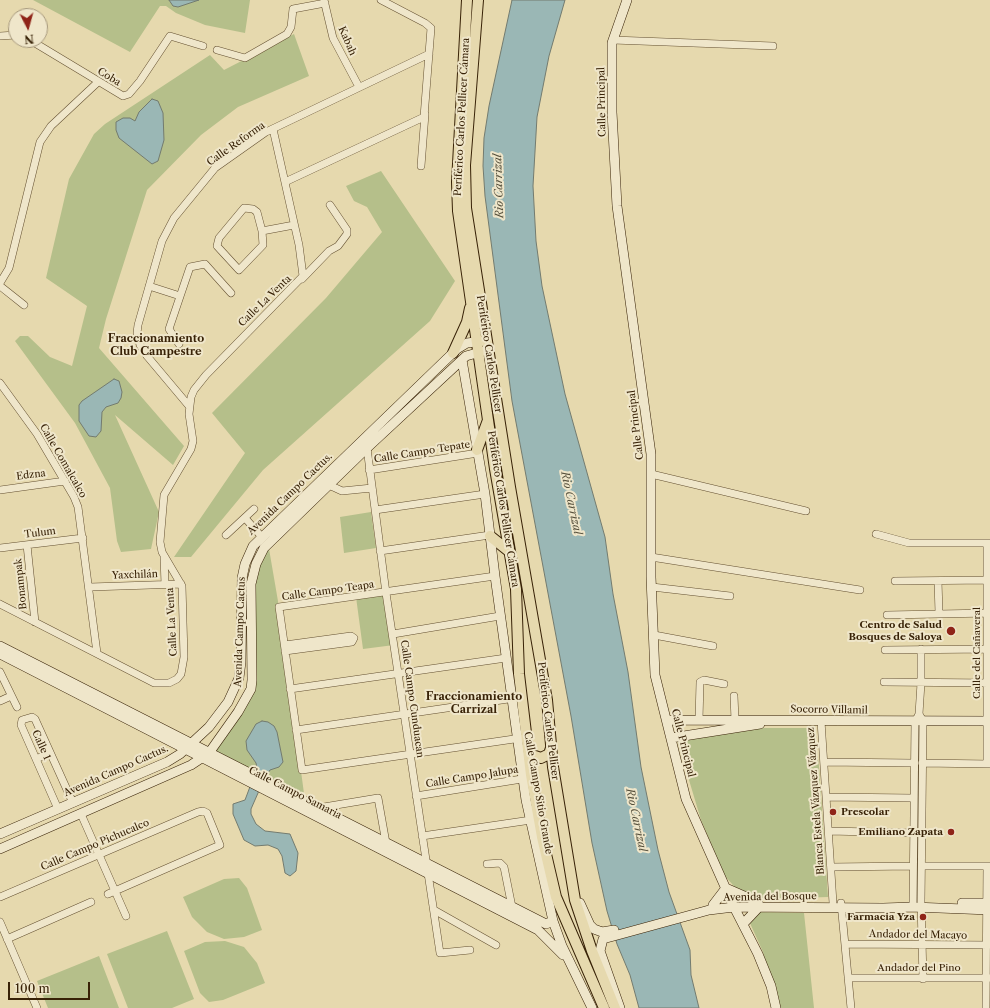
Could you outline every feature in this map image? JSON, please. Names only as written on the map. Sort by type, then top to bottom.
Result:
[{"type":"main road","name":"Periférico Carlos Pellicer Cámara","points":[[467,0],[457,196],[472,300],[482,346],[488,418],[495,469],[516,589],[516,698],[522,738],[528,750],[529,777],[556,898],[604,1008]]},
{"type":"main road","name":"Periférico Carlos Pellicer","points":[[477,3],[464,180],[482,346],[547,700],[553,767],[573,887],[580,918],[615,1008]]},
{"type":"main road","points":[[453,353],[467,322],[472,300]]},
{"type":"main road","points":[[478,452],[488,418]]},
{"type":"main road","points":[[490,536],[510,552]]},
{"type":"main road","points":[[528,750],[534,757],[541,758],[549,754],[551,748]]},
{"type":"main road","points":[[529,777],[538,763],[547,762],[553,767]]},
{"type":"street","points":[[381,0],[429,26],[431,31],[421,166]]},
{"type":"street","name":"Calle Principal","points":[[627,0],[613,40],[612,112],[617,206],[651,454],[652,587],[655,675],[686,799],[771,986],[776,1008]]},
{"type":"street","points":[[217,50],[245,58],[287,34],[291,27],[293,10],[324,1]]},
{"type":"street","name":"Kabah","points":[[324,1],[333,38],[359,87]]},
{"type":"street","name":"Coba","points":[[43,48],[121,96],[126,96],[144,75],[170,36],[203,46]]},
{"type":"street","points":[[613,40],[773,46]]},
{"type":"street","name":"Calle Reforma","points":[[189,406],[147,356],[138,341],[138,325],[162,241],[177,214],[215,168],[273,129],[429,54]]},
{"type":"street","points":[[24,306],[0,284],[9,268],[40,142],[51,126],[98,82]]},
{"type":"street","points":[[285,182],[421,120],[425,113]]},
{"type":"street","name":"Calle La Venta","points":[[273,129],[294,225],[303,274],[302,280]]},
{"type":"street","name":"Calle La Venta","points":[[0,604],[154,683],[167,684],[178,679],[182,672],[184,657],[181,584],[163,554],[160,542],[163,498],[191,449],[192,441],[189,406],[194,390],[206,375],[302,280],[329,251],[338,246],[347,234],[347,230],[330,205]]},
{"type":"street","points":[[244,208],[251,208],[257,212],[262,231],[264,240],[263,245],[239,270],[217,246],[219,238],[244,208]]},
{"type":"street","points":[[262,231],[294,225]]},
{"type":"street","points":[[179,344],[169,329],[190,267],[203,264],[230,293]]},
{"type":"street","points":[[149,286],[180,296]]},
{"type":"street","name":"Avenida Campo Cactus.","points":[[0,834],[167,762],[209,727],[223,710],[239,678],[241,665],[242,572],[252,546],[461,346],[482,346]]},
{"type":"street","name":"Avenida Campo Cactus","points":[[0,849],[191,765],[206,755],[238,712],[251,689],[252,576],[258,558],[268,543],[462,360],[482,346]]},
{"type":"street","points":[[296,730],[516,698],[506,658],[485,494],[462,360]]},
{"type":"street","name":"Calle Comalcalco","points":[[0,383],[37,434],[65,481],[80,510],[97,653]]},
{"type":"street","name":"Calle Campo Cunduacan","points":[[367,448],[386,593],[440,954],[470,950]]},
{"type":"street","name":"Calle Campo Tepate","points":[[369,470],[478,452]]},
{"type":"street","points":[[651,474],[806,511]]},
{"type":"street","name":"Edzna","points":[[0,490],[65,481]]},
{"type":"street","points":[[329,486],[342,492],[372,488]]},
{"type":"street","points":[[375,510],[485,494]]},
{"type":"street","points":[[226,536],[254,509]]},
{"type":"street","points":[[245,518],[261,536]]},
{"type":"street","points":[[876,534],[909,543],[988,543]]},
{"type":"street","points":[[380,551],[490,536]]},
{"type":"street","name":"Tulum","points":[[0,548],[83,538]]},
{"type":"street","name":"Calle del Cañaveral","points":[[988,543],[989,764]]},
{"type":"street","name":"Bonampak","points":[[27,545],[36,622]]},
{"type":"street","points":[[163,554],[165,584]]},
{"type":"street","points":[[652,557],[860,590]]},
{"type":"street","name":"Calle Campo Teapa","points":[[410,754],[302,770],[279,607],[386,593],[495,576]]},
{"type":"street","points":[[895,581],[988,580]]},
{"type":"street","points":[[938,581],[939,613]]},
{"type":"street","name":"Yaxchilán","points":[[90,587],[181,584]]},
{"type":"street","points":[[652,587],[730,596]]},
{"type":"street","points":[[887,615],[988,613]]},
{"type":"street","points":[[393,634],[500,616]]},
{"type":"street","points":[[654,635],[712,646]]},
{"type":"street","points":[[350,636],[354,638],[352,642],[285,648],[350,636]]},
{"type":"street","points":[[921,649],[922,683],[914,763],[914,866],[922,945],[923,979]]},
{"type":"street","points":[[885,650],[988,649]]},
{"type":"street","name":"Calle Campo Samaria","points":[[2,653],[206,755],[318,808],[546,924],[553,921]]},
{"type":"street","points":[[290,689],[506,658]]},
{"type":"street","points":[[0,672],[17,707]]},
{"type":"street","points":[[699,720],[700,682],[704,680],[724,684]]},
{"type":"street","points":[[884,682],[988,683]]},
{"type":"street","points":[[0,701],[11,696]]},
{"type":"street","points":[[734,696],[735,720]]},
{"type":"street","name":"Calle 1","points":[[58,809],[21,725],[22,720],[34,718],[73,803]]},
{"type":"street","name":"Socorro Villamil","points":[[667,720],[735,720],[821,723]]},
{"type":"street","points":[[917,904],[922,866],[922,763],[919,721]]},
{"type":"street","name":"Socorro Villamil","points":[[671,738],[761,724],[919,721],[989,724]]},
{"type":"street","name":"Blanca Estela Vázquez Vázquez","points":[[821,723],[831,867],[845,944],[851,1008]]},
{"type":"street","points":[[410,754],[522,738]]},
{"type":"street","name":"Calle Campo Sitio Grande","points":[[522,738],[529,777],[531,820],[553,921],[592,1008]]},
{"type":"street","points":[[36,759],[50,753]]},
{"type":"street","name":"Calle Campo Samaria","points":[[206,755],[428,874],[538,930],[571,964]]},
{"type":"street","points":[[824,762],[914,763]]},
{"type":"street","points":[[922,763],[989,764]]},
{"type":"street","name":"Calle Campo Jalupa","points":[[416,796],[529,777]]},
{"type":"street","points":[[827,797],[914,798]]},
{"type":"street","points":[[318,808],[378,798],[386,843]]},
{"type":"street","name":"Calle Campo Pichucalco","points":[[0,897],[198,812],[203,811],[207,813],[220,845],[112,893]]},
{"type":"street","points":[[81,814],[99,854],[112,893],[126,916]]},
{"type":"street","points":[[422,836],[531,820]]},
{"type":"street","points":[[829,831],[914,833]]},
{"type":"street","points":[[487,864],[500,863],[504,867],[512,907]]},
{"type":"street","points":[[831,867],[914,866]]},
{"type":"street","points":[[922,866],[989,866],[988,978],[986,1008]]},
{"type":"street","points":[[573,887],[592,927],[605,935],[601,942],[600,951],[614,987],[620,1008]]},
{"type":"street","points":[[710,907],[726,888],[758,905],[743,924]]},
{"type":"street","points":[[7,939],[90,902]]},
{"type":"street","name":"Avenida del Bosque","points":[[605,935],[710,907],[733,905],[917,904],[989,906]]},
{"type":"street","points":[[434,910],[496,945]]},
{"type":"street","points":[[0,922],[37,1008]]},
{"type":"street","name":"Andador del Macayo","points":[[845,944],[988,946]]},
{"type":"street","name":"Andador del Pino","points":[[848,978],[988,978]]},
{"type":"green space","points":[[33,0],[250,0],[245,33],[205,25],[176,13],[166,6],[160,6],[130,52]]},
{"type":"green space","points":[[294,34],[309,76],[238,107],[201,135],[147,190],[106,319],[99,348],[184,446],[173,465],[115,415],[159,512],[151,549],[121,552],[117,541],[110,488],[75,423],[15,341],[20,336],[28,336],[50,357],[72,366],[87,306],[46,278],[69,179],[94,134],[105,124],[210,55],[224,70]]},
{"type":"green space","points":[[381,171],[455,281],[430,321],[263,470],[191,557],[174,557],[245,453],[212,413],[326,298],[382,232],[367,207],[354,201],[346,186]]},
{"type":"green space","points":[[371,512],[376,548],[344,553],[340,517]]},
{"type":"green space","points":[[268,543],[279,607],[305,801],[209,753],[248,695],[251,591]]},
{"type":"green space","points":[[386,593],[394,645],[363,649],[356,597]]},
{"type":"green space","points":[[764,728],[814,728],[819,766],[828,897],[764,899],[740,893],[724,875],[701,820],[677,740]]},
{"type":"green space","points":[[239,878],[247,888],[262,930],[244,937],[224,939],[207,932],[192,917],[183,897],[224,879]]},
{"type":"green space","points":[[757,912],[804,913],[814,1008],[778,1008],[763,952],[749,921]]},
{"type":"green space","points":[[167,931],[194,999],[172,1008],[128,1008],[107,954]]},
{"type":"green space","points":[[225,941],[244,947],[257,963],[265,983],[223,1000],[209,1002],[200,993],[184,951],[205,942]]},
{"type":"green space","points":[[99,956],[119,1008],[48,1008],[37,981]]},
{"type":"water","points":[[169,0],[199,0],[178,7],[173,6]]},
{"type":"water","name":"Rio Carrizal","points":[[512,0],[565,0],[549,56],[537,117],[533,186],[536,241],[542,286],[565,394],[605,537],[613,594],[628,672],[641,767],[658,850],[669,892],[690,950],[691,975],[699,1008],[639,1008],[630,975],[617,944],[607,911],[592,843],[571,716],[512,401],[485,196],[483,166],[484,138],[489,106]]},
{"type":"water","points":[[152,99],[158,101],[163,113],[164,140],[158,161],[152,164],[119,138],[116,130],[116,122],[123,118],[130,118],[135,121],[139,112]]},
{"type":"water","points":[[114,379],[119,381],[122,392],[121,398],[118,403],[106,407],[102,412],[101,431],[96,437],[89,436],[79,421],[79,405],[82,401]]},
{"type":"water","points":[[262,721],[268,722],[274,726],[277,732],[283,762],[279,767],[270,770],[265,777],[251,809],[251,814],[256,824],[265,831],[290,834],[298,853],[296,871],[290,876],[285,873],[282,856],[278,849],[268,845],[255,846],[244,840],[233,814],[233,804],[245,800],[257,768],[256,763],[247,750],[246,741],[256,724]]},
{"type":"place","name":"Centro de Salud Bosques de Saloya","points":[[951,631]]},
{"type":"place","name":"Prescolar","points":[[833,812]]},
{"type":"place","name":"Emiliano Zapata","points":[[951,832]]},
{"type":"place","name":"Farmacia Yza","points":[[923,917]]},
{"type":"district","name":"Fraccionamiento Club Campestre","points":[[156,345]]},
{"type":"district","name":"Fraccionamiento Carrizal","points":[[474,703]]}]
